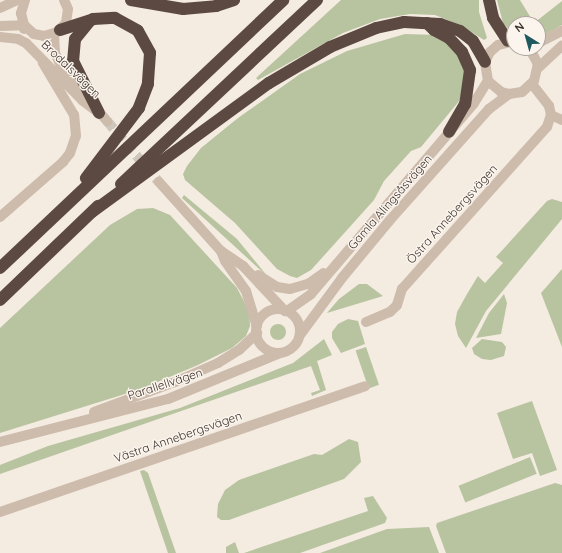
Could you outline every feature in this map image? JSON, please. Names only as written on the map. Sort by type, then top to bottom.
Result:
[{"type":"highway","points":[[131,0],[183,9],[216,6],[234,0]]},
{"type":"highway","points":[[0,268],[283,0]]},
{"type":"highway","points":[[0,300],[317,0]]},
{"type":"highway","points":[[489,0],[493,18],[506,35]]},
{"type":"highway","points":[[57,32],[93,19],[115,18],[132,25],[150,53],[151,67],[148,84],[139,108],[62,209]]},
{"type":"highway","points":[[93,19],[86,23],[75,39],[72,61],[103,117]]},
{"type":"highway","points":[[92,212],[250,96],[303,62],[376,28],[404,22],[440,24],[460,31],[479,49],[485,62]]},
{"type":"highway","points":[[427,23],[434,30],[449,38],[462,52],[470,70],[465,104],[449,132]]},
{"type":"street","points":[[0,8],[17,0]]},
{"type":"street","name":"Brodalsvägen","points":[[25,0],[21,13],[26,43]]},
{"type":"street","points":[[0,26],[24,25],[38,35],[57,32],[68,14],[64,0]]},
{"type":"street","points":[[546,39],[562,31]]},
{"type":"street","name":"Brodalsvägen","points":[[57,32],[55,53],[62,68],[103,117]]},
{"type":"street","name":"Brodalsvägen","points":[[0,37],[18,39],[26,43],[83,102],[103,117]]},
{"type":"street","points":[[506,43],[493,48],[485,62],[488,81],[497,90],[510,94]]},
{"type":"street","points":[[562,46],[538,68],[532,84],[549,106],[551,115],[562,120]]},
{"type":"street","points":[[535,56],[538,68]]},
{"type":"street","points":[[0,217],[63,162],[70,153],[76,136],[74,115],[44,63]]},
{"type":"street","name":"Gamla Alingsåsvägen","points":[[286,311],[311,294],[340,258],[474,103],[488,81]]},
{"type":"street","name":"Gamla Alingsåsvägen","points":[[300,335],[342,278],[410,197],[489,109],[510,94],[522,92],[532,84]]},
{"type":"street","name":"Östra Annebergsvägen","points":[[366,322],[390,312],[397,305],[402,289],[547,127],[551,115]]},
{"type":"street","points":[[159,182],[221,251],[277,287],[290,289],[308,284],[321,276],[340,258]]},
{"type":"street","points":[[221,251],[225,261],[246,291],[257,330],[264,348],[280,353],[294,347],[300,335],[298,323],[243,266]]},
{"type":"street","points":[[257,330],[267,313],[277,310],[286,311]]},
{"type":"street","name":"Parallellvägen","points":[[55,427],[175,382],[218,363],[239,350],[257,330]]},
{"type":"street","name":"Parallellvägen","points":[[0,442],[168,399],[280,353]]},
{"type":"street","name":"Västra Annebergsvägen","points":[[0,512],[364,386]]},
{"type":"green space","points":[[341,0],[479,0],[479,12],[487,38],[484,40],[460,25],[435,15],[410,14],[380,19],[343,33],[258,80],[256,78]]},
{"type":"green space","points":[[497,0],[520,0],[530,16],[506,16],[506,26],[503,23]]},
{"type":"green space","points":[[562,1],[562,25],[546,34],[546,16],[543,16]]},
{"type":"green space","points":[[405,34],[437,35],[452,47],[464,63],[465,75],[460,100],[421,147],[411,151],[384,181],[374,200],[311,270],[297,278],[290,276],[277,269],[235,223],[185,180],[183,174],[187,166],[201,148],[238,118],[300,74],[347,51]]},
{"type":"green space","points":[[184,195],[237,239],[268,277],[182,198]]},
{"type":"green space","points":[[552,199],[562,202],[562,219],[486,311],[466,348],[458,336],[455,324],[457,312],[467,294],[478,276],[485,283],[503,263],[496,257],[547,201]]},
{"type":"green space","points":[[153,208],[170,215],[237,288],[249,311],[250,326],[246,336],[232,348],[198,365],[141,389],[0,433],[0,328],[110,225],[137,209]]},
{"type":"green space","points":[[562,269],[562,347],[541,293]]},
{"type":"green space","points":[[359,284],[367,284],[383,296],[327,313],[339,299]]},
{"type":"green space","points":[[504,294],[507,303],[501,334],[476,338],[489,313]]},
{"type":"green space","points":[[348,319],[358,321],[365,344],[341,353],[332,338],[332,332],[338,324]]},
{"type":"green space","points":[[278,324],[285,329],[286,332],[281,339],[278,340],[271,335],[270,332],[275,325]]},
{"type":"green space","points":[[324,339],[332,355],[317,361],[326,390],[312,396],[311,393],[320,390],[311,366],[0,474],[0,465],[48,446],[180,408],[293,363]]},
{"type":"green space","points":[[482,339],[502,342],[506,347],[504,356],[491,360],[482,359],[474,354],[472,348]]},
{"type":"green space","points":[[366,347],[379,385],[369,388],[356,351]]},
{"type":"green space","points":[[532,401],[557,470],[540,476],[532,453],[513,459],[497,413]]},
{"type":"green space","points":[[349,439],[358,442],[361,462],[344,479],[229,520],[221,520],[217,517],[218,504],[225,490],[239,480],[314,454],[322,455]]},
{"type":"green space","points":[[530,457],[537,474],[465,503],[459,486]]},
{"type":"green space","points":[[144,470],[148,473],[176,553],[168,553],[140,471]]},
{"type":"green space","points":[[555,483],[562,485],[562,553],[446,553],[436,526],[437,523]]},
{"type":"green space","points":[[373,496],[387,518],[385,523],[300,553],[244,553],[368,511],[364,498]]},
{"type":"green space","points":[[429,527],[439,553],[320,553],[387,529]]},
{"type":"green space","points":[[235,542],[239,553],[226,553],[226,547]]},
{"type":"tunnel","points":[[107,121],[159,182]]}]
